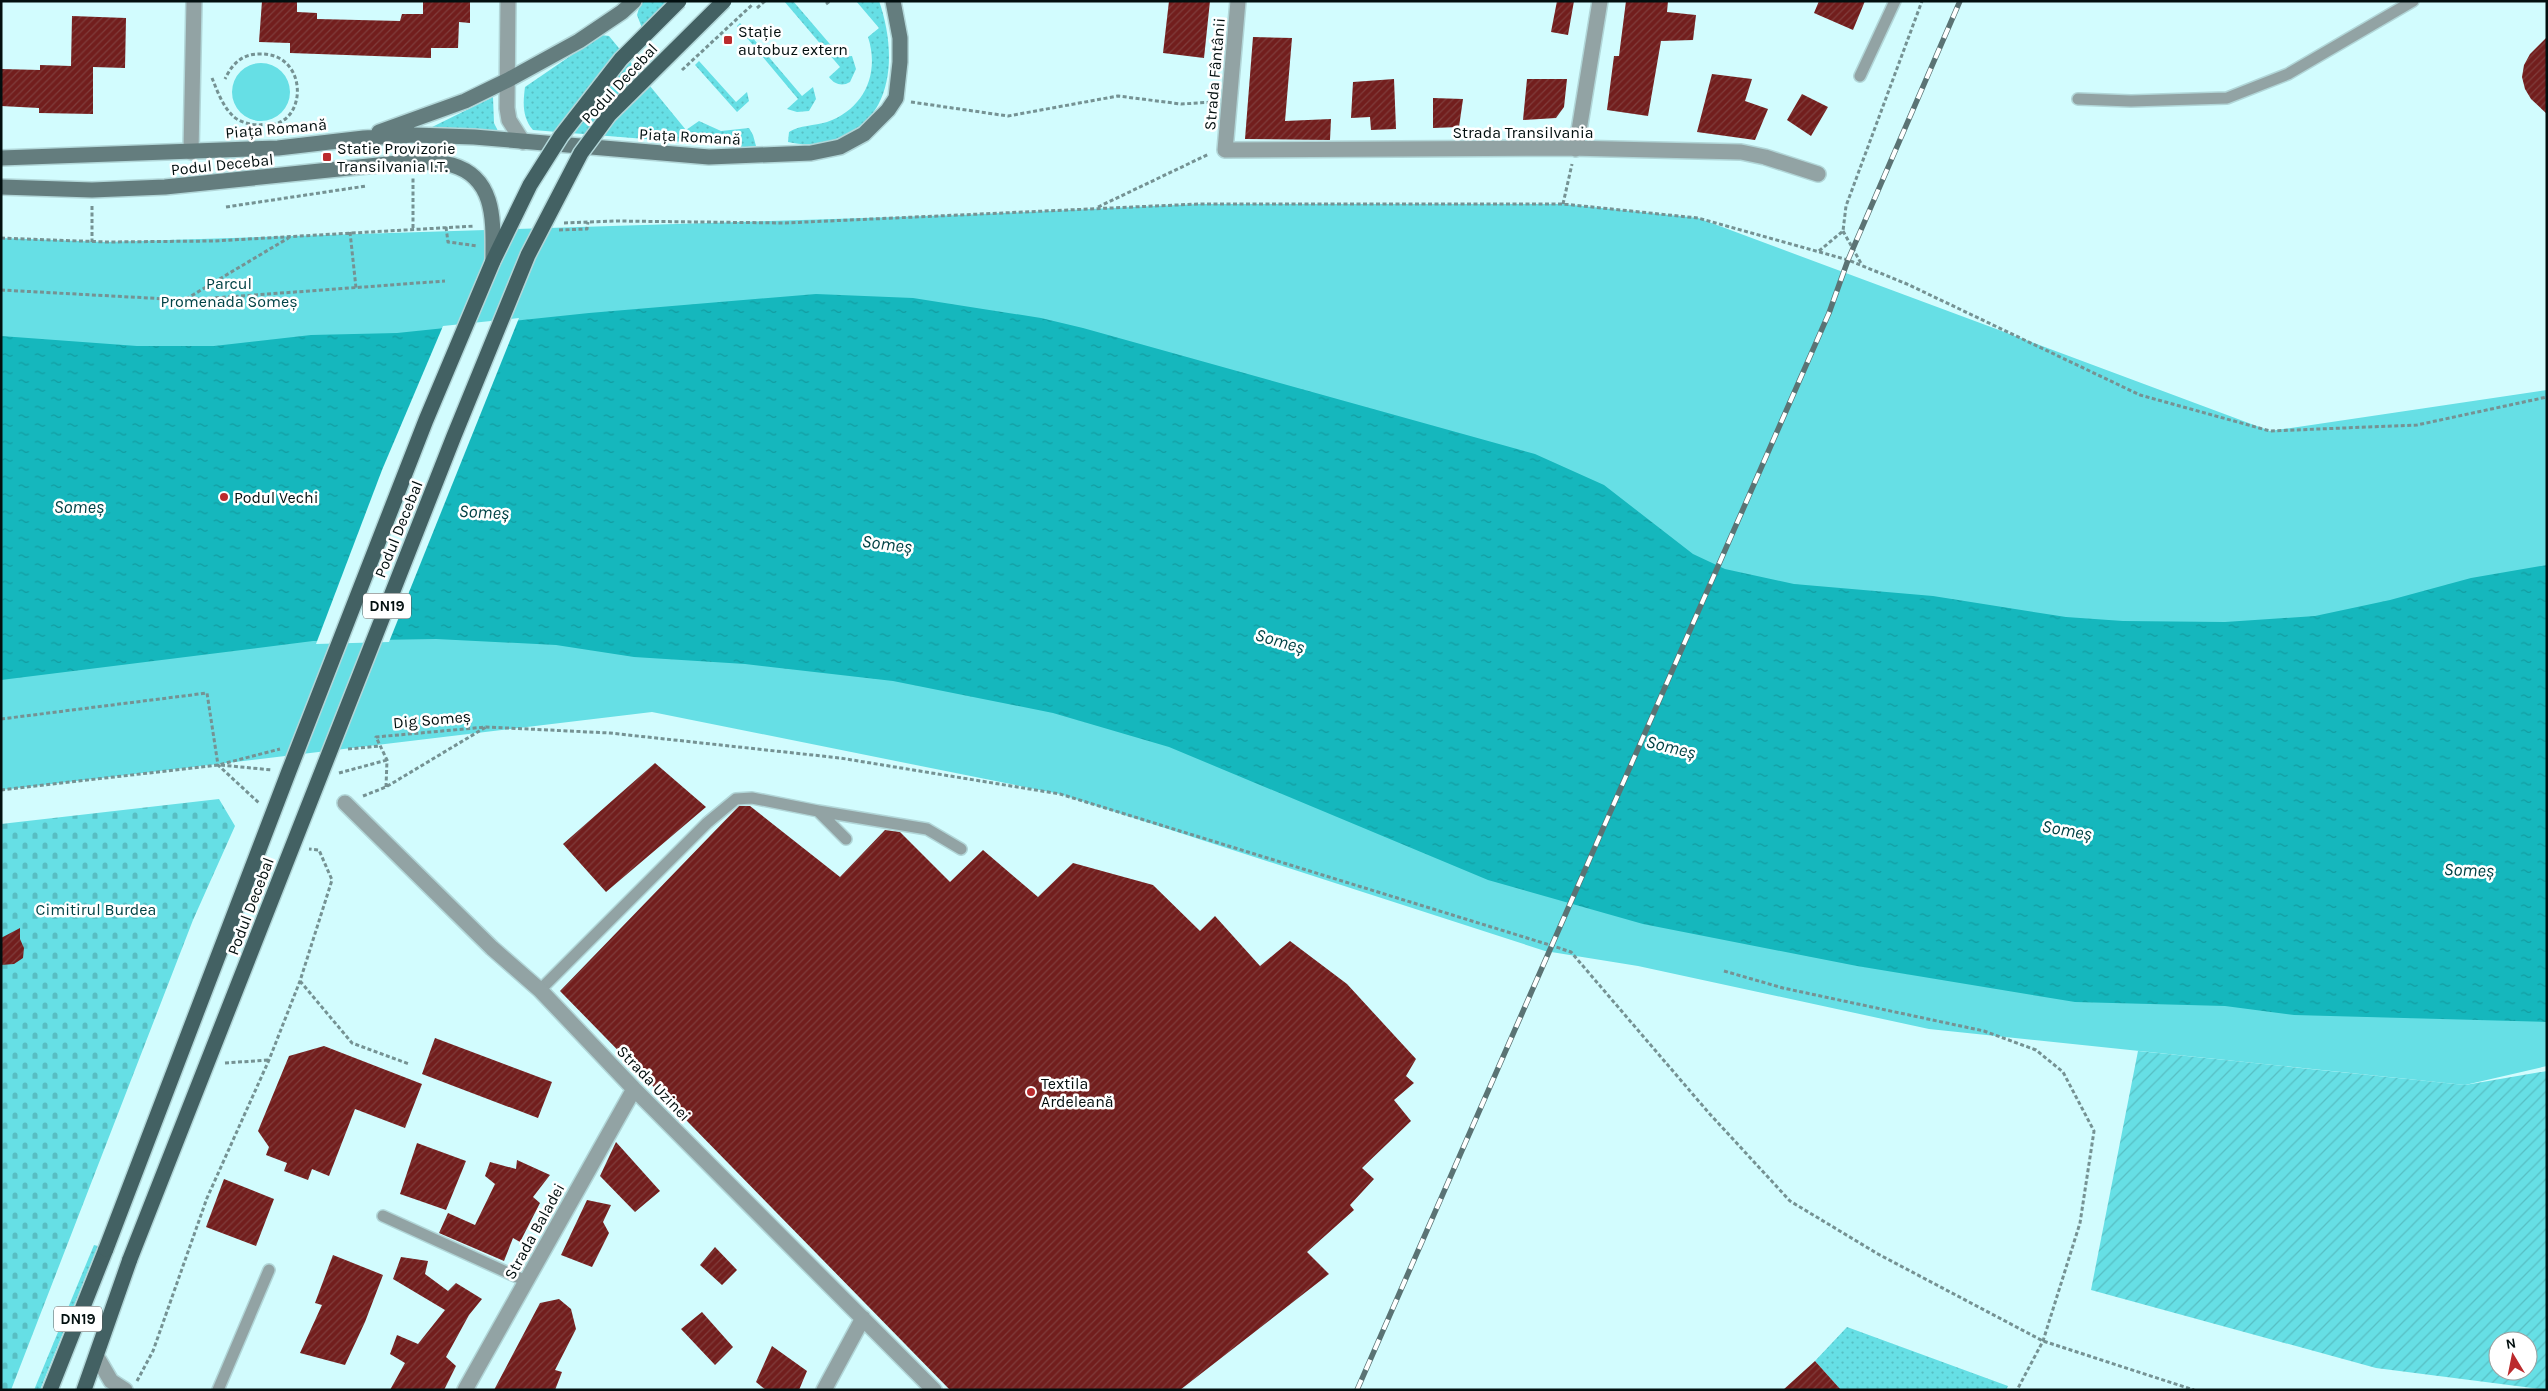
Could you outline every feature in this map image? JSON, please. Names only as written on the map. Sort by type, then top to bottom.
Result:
[{"type":"main road","name":"Podul Decebal","points":[[50,1390],[106,1249],[288,771],[426,420],[493,261],[530,185],[561,136],[621,60],[679,1]]},
{"type":"main road","name":"Podul Decebal","points":[[97,1356],[130,1259],[454,436],[528,255],[546,231],[581,153],[609,115],[724,1]]},
{"type":"main road","name":"DN19","points":[[84,1390],[97,1356]]},
{"type":"street","points":[[192,152],[194,1]]},
{"type":"street","points":[[508,1],[509,120],[523,142]]},
{"type":"street","name":"Piața Romană","points":[[364,138],[465,101],[508,80],[579,40],[622,12],[634,1]]},
{"type":"street","points":[[892,1],[900,38],[900,62],[896,98]]},
{"type":"street","name":"Strada Fântânii","points":[[1221,150],[1229,102],[1238,1]]},
{"type":"street","points":[[1576,148],[1600,1]]},
{"type":"street","name":"Piața Romană","points":[[1,158],[65,154],[192,152],[278,148],[364,138],[414,135],[474,136],[523,142],[709,157],[811,153],[840,147],[864,134],[888,110],[896,98]]},
{"type":"street","name":"Strada Transilvania","points":[[1221,150],[1576,148],[1741,152],[1773,159],[1818,174]]},
{"type":"street","name":"Podul Decebal","points":[[1,188],[92,190],[165,187],[417,161],[452,165],[476,178],[493,212],[493,261]]},
{"type":"street","name":"Strada Uzinei","points":[[345,803],[492,948],[540,990],[634,1089],[934,1390]]},
{"type":"street","name":"Strada Baladei","points":[[465,1390],[634,1089]]},
{"type":"street","points":[[824,1390],[864,1318]]},
{"type":"street","points":[[97,1356],[111,1381],[131,1386]]},
{"type":"lane","points":[[1860,76],[1895,1]]},
{"type":"lane","points":[[2078,99],[2131,101],[2227,98],[2288,74],[2413,1]]},
{"type":"lane","points":[[540,990],[581,947],[729,803],[736,799],[752,798],[927,830],[961,849]]},
{"type":"lane","points":[[818,811],[846,839]]},
{"type":"lane","points":[[383,1216],[526,1281]]},
{"type":"lane","points":[[218,1390],[268,1270]]},
{"type":"path","points":[[757,8],[765,1]]},
{"type":"path","points":[[826,4],[830,1]]},
{"type":"path","points":[[1862,266],[1843,231],[1846,206],[1922,1]]},
{"type":"path","points":[[675,76],[753,4]]},
{"type":"path","points":[[212,78],[221,98],[233,116],[251,125],[277,124],[290,113],[297,99],[297,82],[294,71],[284,60],[270,54],[250,54],[241,58],[230,67],[225,79]]},
{"type":"path","points":[[896,98],[1008,116],[1118,96],[1181,104],[1229,102]]},
{"type":"path","points":[[1563,204],[1576,148]]},
{"type":"path","points":[[1221,150],[1095,208],[1198,204],[1563,204],[1698,218],[1862,266],[1907,284],[2140,395],[2270,431],[2417,425],[2547,397]]},
{"type":"path","points":[[404,179],[413,178],[413,228]]},
{"type":"path","points":[[226,207],[374,184]]},
{"type":"path","points":[[92,190],[92,242]]},
{"type":"path","points":[[546,231],[587,229],[588,222]]},
{"type":"path","points":[[446,226],[448,242],[483,247]]},
{"type":"path","points":[[546,231],[564,230]]},
{"type":"path","points":[[1819,252],[1843,231]]},
{"type":"path","points":[[350,232],[356,288]]},
{"type":"path","points":[[186,300],[292,236]]},
{"type":"path","points":[[1,290],[186,300],[446,281]]},
{"type":"path","points":[[1,719],[207,693],[218,765]]},
{"type":"path","points":[[345,803],[386,788],[486,727],[610,733],[840,758],[1060,794],[1571,952],[1708,1112],[1790,1201],[1878,1254],[2043,1341],[2194,1390]]},
{"type":"path","name":"Dig Someș","points":[[387,760],[376,737],[486,727]]},
{"type":"path","points":[[343,749],[380,746]]},
{"type":"path","points":[[1,790],[218,765],[288,747]]},
{"type":"path","points":[[334,773],[387,760],[386,788]]},
{"type":"path","points":[[218,765],[288,771]]},
{"type":"path","points":[[131,1386],[153,1351],[208,1198],[269,1060],[300,981],[332,880],[319,850],[301,848]]},
{"type":"path","points":[[1724,971],[1783,988],[1984,1031],[2036,1050],[2064,1072],[2094,1131],[2080,1223],[2043,1341],[2017,1390]]},
{"type":"path","points":[[300,981],[352,1043],[409,1064]]},
{"type":"path","points":[[219,1064],[269,1060]]},
{"type":"green space","points":[[641,1],[665,1],[668,5],[642,28],[637,15]]},
{"type":"green space","points":[[784,1],[793,1],[841,57],[852,56],[856,69],[850,82],[838,84],[829,77],[840,67]]},
{"type":"green space","points":[[856,1],[879,1],[885,20],[889,60],[887,79],[882,97],[873,114],[859,127],[841,137],[815,144],[788,142],[789,132],[793,130],[827,122],[840,116],[851,108],[866,89],[872,64],[868,37],[879,28]]},
{"type":"green space","points":[[740,23],[802,96],[813,87],[816,99],[809,111],[797,112],[787,109],[798,99],[737,26]]},
{"type":"green space","points":[[601,35],[609,36],[686,130],[699,121],[721,131],[749,128],[756,146],[745,147],[533,130],[529,125],[524,110],[525,87]]},
{"type":"green space","points":[[699,61],[736,102],[747,92],[749,101],[737,112],[695,65]]},
{"type":"green space","points":[[255,63],[267,63],[282,71],[290,86],[290,98],[282,113],[267,121],[255,121],[240,113],[232,98],[232,86],[240,71]]},
{"type":"green space","points":[[493,97],[494,123],[499,133],[428,129]]},
{"type":"green space","name":"Parcul Promenada Someș","points":[[1198,204],[1563,204],[1698,218],[2270,431],[2547,390],[2547,1066],[2465,1085],[1929,1029],[1638,966],[1545,951],[1060,794],[652,712],[1,790],[1,238],[106,242],[960,215]]},
{"type":"green space","name":"Cimitirul Burdea","points":[[219,799],[235,826],[193,920],[11,1390],[1,1390],[1,824]]},
{"type":"green space","points":[[2138,1051],[2465,1085],[2547,1071],[2547,1390],[2376,1368],[2091,1290]]},
{"type":"green space","points":[[94,1245],[98,1246],[40,1390],[34,1390]]},
{"type":"green space","points":[[1847,1327],[2008,1386],[2006,1390],[1841,1390],[1815,1361]]},
{"type":"water","name":"Someș","points":[[816,294],[913,298],[1041,318],[1083,328],[1535,454],[1604,485],[1693,554],[1725,569],[1794,584],[1933,596],[2066,617],[2123,621],[2225,622],[2315,616],[2390,600],[2471,578],[2547,565],[2547,1022],[2294,1015],[2225,1006],[2075,1002],[1857,966],[1643,924],[1488,880],[1169,747],[1053,713],[893,681],[745,664],[634,657],[556,645],[436,639],[313,641],[1,680],[1,336],[137,346],[214,346],[311,335],[397,333],[589,313]]},
{"type":"pier","points":[[519,318],[389,642],[316,644],[382,470],[443,326]]},
{"type":"building","points":[[262,1],[297,1],[297,12],[317,13],[317,19],[400,21],[402,14],[423,14],[423,1],[470,1],[470,23],[459,22],[458,48],[431,48],[431,58],[290,53],[290,43],[259,42]]},
{"type":"building","points":[[1169,1],[1210,1],[1204,58],[1163,53]]},
{"type":"building","points":[[1557,1],[1574,1],[1568,35],[1551,32]]},
{"type":"building","points":[[1626,1],[1668,1],[1667,12],[1696,15],[1693,40],[1661,41],[1648,116],[1607,110],[1614,56],[1619,56]]},
{"type":"building","points":[[1819,1],[1865,1],[1853,30],[1814,13]]},
{"type":"building","points":[[72,16],[126,18],[125,68],[93,67],[93,114],[39,113],[39,108],[1,106],[1,69],[40,70],[40,65],[71,66]]},
{"type":"building","points":[[1253,37],[1292,38],[1285,121],[1331,119],[1330,140],[1245,139]]},
{"type":"building","points":[[2547,37],[2547,114],[2531,99],[2525,89],[2522,77],[2524,65],[2530,54]]},
{"type":"building","points":[[1712,74],[1752,79],[1745,101],[1768,109],[1755,140],[1697,132]]},
{"type":"building","points":[[1394,79],[1396,129],[1371,130],[1370,117],[1351,118],[1353,82]]},
{"type":"building","points":[[1527,79],[1567,79],[1564,107],[1556,118],[1523,120]]},
{"type":"building","points":[[1802,94],[1828,107],[1811,136],[1787,120]]},
{"type":"building","points":[[1433,98],[1463,99],[1459,127],[1433,128]]},
{"type":"building","points":[[655,763],[706,807],[606,892],[563,844]]},
{"type":"building","name":"Textila Ardeleană","points":[[739,806],[750,806],[840,877],[885,830],[900,832],[950,882],[983,850],[1038,897],[1073,863],[1153,885],[1200,931],[1215,916],[1260,966],[1290,941],[1347,984],[1416,1059],[1406,1076],[1414,1083],[1394,1100],[1411,1121],[1362,1168],[1374,1179],[1350,1205],[1354,1210],[1307,1252],[1329,1274],[1180,1390],[950,1390],[560,991]]},
{"type":"building","points":[[20,928],[20,939],[24,948],[23,958],[14,964],[1,965],[1,938]]},
{"type":"building","points":[[435,1038],[552,1082],[538,1118],[422,1074]]},
{"type":"building","points":[[324,1046],[422,1084],[405,1128],[355,1109],[329,1176],[312,1169],[308,1180],[284,1171],[287,1163],[266,1155],[269,1147],[258,1131],[289,1056]]},
{"type":"building","points":[[616,1142],[660,1191],[635,1212],[600,1176]]},
{"type":"building","points":[[417,1143],[466,1161],[446,1210],[400,1194]]},
{"type":"building","points":[[517,1160],[550,1175],[533,1197],[540,1203],[520,1242],[513,1238],[504,1261],[439,1233],[448,1213],[475,1225],[495,1184],[485,1176],[490,1162],[516,1169]]},
{"type":"building","points":[[224,1179],[274,1199],[256,1246],[206,1227]]},
{"type":"building","points":[[587,1200],[611,1205],[603,1222],[609,1233],[592,1267],[561,1255]]},
{"type":"building","points":[[715,1247],[737,1270],[722,1285],[700,1265]]},
{"type":"building","points":[[333,1255],[383,1275],[365,1322],[345,1365],[300,1353],[322,1305],[315,1303]]},
{"type":"building","points":[[401,1257],[428,1261],[425,1274],[448,1291],[456,1283],[482,1299],[469,1315],[446,1357],[456,1366],[444,1390],[390,1390],[405,1363],[390,1354],[397,1335],[418,1344],[445,1310],[393,1279]]},
{"type":"building","points":[[559,1299],[571,1309],[576,1329],[555,1370],[562,1372],[555,1390],[494,1390],[540,1303]]},
{"type":"building","points":[[702,1312],[733,1347],[715,1365],[681,1329]]},
{"type":"building","points":[[772,1346],[807,1371],[799,1390],[766,1390],[756,1382]]},
{"type":"building","points":[[1815,1361],[1841,1390],[1783,1390]]},
{"type":"railway","points":[[1357,1390],[1829,313],[1848,260],[1960,1]]},
{"type":"place","name":"Stație autobuz extern","points":[[728,40]]},
{"type":"place","name":"Statie Provizorie Transilvania I.T.","points":[[327,157]]},
{"type":"place","name":"Podul Vechi","points":[[224,497]]},
{"type":"place","name":"Textila Ardeleană","points":[[1031,1092]]}]
